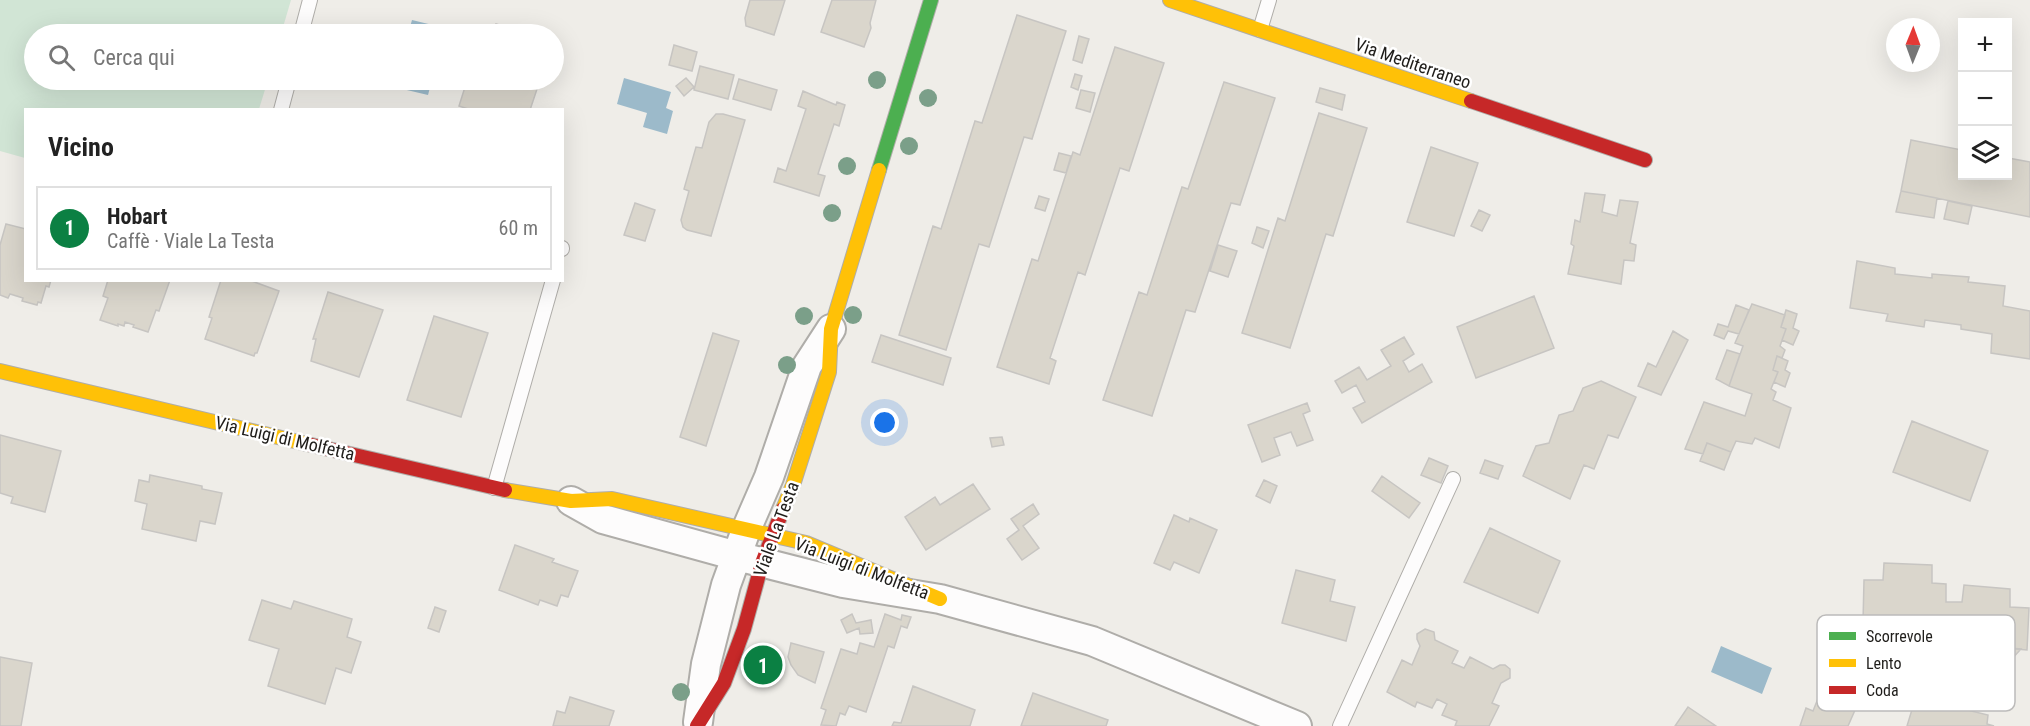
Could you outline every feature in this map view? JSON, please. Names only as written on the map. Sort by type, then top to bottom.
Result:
[{"type":"street","name":"Viale La Testa","points":[[697,724],[706,664],[726,585],[750,560],[760,533],[769,477],[807,366],[831,329],[931,0]]},
{"type":"street","name":"Via Mediterraneo","points":[[1170,0],[1645,160]]},
{"type":"street","name":"Via Luigi di Molfetta","points":[[0,371],[494,488],[571,501],[612,499],[806,543],[940,598],[1092,641],[1297,726]]},
{"type":"street","name":"Via Luigi di Molfetta","points":[[571,501],[603,519],[750,560],[843,583],[940,598]]},
{"type":"lane","points":[[304,24],[310,0]]},
{"type":"lane","points":[[1260,30],[1269,0]]},
{"type":"lane","points":[[281,108],[286,90]]},
{"type":"lane","points":[[494,488],[552,282]]},
{"type":"lane","points":[[1340,726],[1453,479]]},
{"type":"green space","points":[[0,0],[291,0],[284,24],[24,24],[24,90],[265,90],[259,108],[24,108],[24,158],[0,151]]},
{"type":"water","points":[[412,20],[428,24],[411,24]]},
{"type":"water","points":[[624,78],[671,92],[666,108],[673,111],[667,134],[643,127],[647,113],[617,104]]},
{"type":"water","points":[[407,90],[429,90],[428,95]]},
{"type":"water","points":[[1721,646],[1772,668],[1762,694],[1711,672]]},
{"type":"building","points":[[750,0],[785,0],[774,35],[746,26],[745,18]]},
{"type":"building","points":[[832,0],[876,0],[870,23],[871,28],[864,47],[821,32]]},
{"type":"building","points":[[1017,15],[1066,31],[1032,139],[1024,137],[989,247],[979,244],[946,350],[899,335],[933,226],[941,229],[975,121],[982,123]]},
{"type":"building","points":[[1079,36],[1089,39],[1082,63],[1073,60]]},
{"type":"building","points":[[674,45],[697,52],[692,71],[669,65]]},
{"type":"building","points":[[1115,47],[1164,63],[1129,171],[1120,168],[1085,275],[1078,272],[1050,358],[1056,361],[1049,384],[997,367],[1032,259],[1038,261],[1073,152],[1080,155]]},
{"type":"building","points":[[700,66],[734,75],[728,99],[694,90]]},
{"type":"building","points":[[1075,74],[1082,76],[1078,90],[1071,87]]},
{"type":"building","points":[[686,78],[694,87],[684,96],[676,86]]},
{"type":"building","points":[[739,79],[777,90],[771,110],[733,99]]},
{"type":"building","points":[[1224,82],[1275,98],[1240,205],[1231,203],[1195,312],[1186,310],[1152,416],[1103,400],[1139,292],[1147,295],[1182,187],[1188,189]]},
{"type":"building","points":[[1320,88],[1345,95],[1342,110],[1316,102]]},
{"type":"building","points":[[464,90],[537,90],[531,108],[465,108],[459,106]]},
{"type":"building","points":[[1081,90],[1095,93],[1090,112],[1076,108]]},
{"type":"building","points":[[803,91],[836,105],[837,102],[845,105],[839,126],[834,124],[818,174],[825,176],[819,196],[774,182],[778,168],[786,171],[806,109],[798,106]]},
{"type":"building","points":[[1319,113],[1367,128],[1333,236],[1326,234],[1290,348],[1242,333],[1278,218],[1285,221]]},
{"type":"building","points":[[716,114],[745,120],[711,236],[687,230],[683,227],[681,220],[689,191],[684,189],[696,147],[702,148],[709,122]]},
{"type":"building","points":[[1911,140],[1958,149],[1958,180],[2012,180],[2012,159],[2030,162],[2030,217],[1901,191]]},
{"type":"building","points":[[1431,147],[1478,163],[1454,236],[1407,222]]},
{"type":"building","points":[[1059,153],[1071,156],[1066,173],[1054,170]]},
{"type":"building","points":[[1901,191],[1937,198],[1934,218],[1896,212]]},
{"type":"building","points":[[1585,193],[1605,195],[1602,212],[1617,216],[1620,200],[1638,202],[1630,243],[1636,245],[1634,261],[1624,260],[1621,284],[1568,274],[1574,246],[1571,244],[1575,220],[1580,222]]},
{"type":"building","points":[[1039,196],[1049,199],[1045,211],[1035,208]]},
{"type":"building","points":[[1948,201],[1972,206],[1968,224],[1944,219]]},
{"type":"building","points":[[635,203],[655,210],[645,241],[624,235]]},
{"type":"building","points":[[1479,210],[1490,215],[1482,231],[1471,226]]},
{"type":"building","points":[[6,224],[24,228],[24,282],[50,282],[49,287],[46,286],[41,303],[38,302],[37,305],[22,301],[23,298],[10,294],[8,298],[0,295],[0,245]]},
{"type":"building","points":[[1257,227],[1269,231],[1263,248],[1252,243]]},
{"type":"building","points":[[1218,245],[1237,251],[1228,277],[1210,271]]},
{"type":"building","points":[[1857,261],[1895,268],[1895,274],[1932,278],[1932,274],[1969,277],[1968,282],[2005,286],[2003,306],[2030,311],[2030,359],[1991,353],[1992,334],[1961,329],[1961,325],[1925,320],[1924,327],[1886,321],[1888,314],[1850,308]]},
{"type":"building","points":[[107,282],[169,282],[159,311],[156,310],[148,332],[125,322],[124,326],[118,324],[118,326],[100,320],[108,298],[103,296]]},
{"type":"building","points":[[220,282],[254,282],[279,291],[254,356],[205,339],[212,318],[209,317]]},
{"type":"building","points":[[328,292],[383,310],[359,377],[311,361],[316,339],[313,339]]},
{"type":"building","points":[[1534,296],[1554,348],[1476,378],[1457,327]]},
{"type":"building","points":[[1752,304],[1785,315],[1781,327],[1786,329],[1780,346],[1785,350],[1782,358],[1777,356],[1773,370],[1778,372],[1771,389],[1776,392],[1773,400],[1791,408],[1779,448],[1755,438],[1752,444],[1736,441],[1731,452],[1707,443],[1703,454],[1685,449],[1704,402],[1745,416],[1752,394],[1729,386],[1743,346],[1735,343]]},
{"type":"building","points":[[1736,305],[1749,310],[1739,334],[1728,331],[1724,339],[1714,335],[1718,324],[1728,327]]},
{"type":"building","points":[[1786,310],[1797,314],[1793,328],[1799,331],[1793,345],[1782,340],[1786,329],[1781,327]]},
{"type":"building","points":[[434,316],[488,333],[461,417],[407,400]]},
{"type":"building","points":[[1673,331],[1688,340],[1661,395],[1638,386],[1648,363],[1656,367]]},
{"type":"building","points":[[713,333],[739,341],[706,446],[680,437]]},
{"type":"building","points":[[881,335],[951,358],[943,385],[872,362]]},
{"type":"building","points":[[1404,337],[1414,354],[1403,361],[1409,372],[1422,364],[1432,382],[1362,423],[1353,408],[1365,402],[1356,385],[1342,393],[1335,381],[1359,367],[1367,380],[1391,366],[1381,350]]},
{"type":"building","points":[[1727,350],[1740,354],[1729,386],[1716,379]]},
{"type":"building","points":[[1777,356],[1788,361],[1785,370],[1790,373],[1785,387],[1774,382],[1778,372],[1773,370]]},
{"type":"building","points":[[1601,381],[1636,397],[1618,438],[1608,435],[1594,469],[1584,465],[1570,499],[1523,476],[1536,446],[1549,443],[1559,415],[1573,411],[1583,388]]},
{"type":"building","points":[[1307,403],[1310,411],[1303,414],[1313,440],[1297,446],[1291,432],[1274,438],[1280,455],[1262,462],[1248,425]]},
{"type":"building","points":[[1912,421],[1988,451],[1970,501],[1893,472]]},
{"type":"building","points":[[0,435],[61,451],[45,512],[11,503],[13,497],[0,493]]},
{"type":"building","points":[[1002,437],[1004,445],[992,447],[990,438]]},
{"type":"building","points":[[1707,443],[1731,452],[1724,470],[1700,461]]},
{"type":"building","points":[[1429,458],[1448,466],[1441,483],[1421,475]]},
{"type":"building","points":[[1485,460],[1503,466],[1498,479],[1480,473]]},
{"type":"building","points":[[150,475],[202,486],[202,489],[222,493],[215,524],[200,521],[196,541],[142,529],[147,504],[135,501],[139,480],[149,482]]},
{"type":"building","points":[[1382,476],[1420,503],[1409,518],[1372,491]]},
{"type":"building","points":[[1264,480],[1277,486],[1270,503],[1256,496]]},
{"type":"building","points":[[973,484],[990,509],[926,550],[905,517],[935,497],[940,505]]},
{"type":"building","points":[[1033,504],[1039,514],[1023,526],[1039,548],[1022,560],[1007,539],[1019,530],[1011,519]]},
{"type":"building","points":[[1174,515],[1189,522],[1190,518],[1217,530],[1199,573],[1174,562],[1170,570],[1154,563]]},
{"type":"building","points":[[1490,528],[1560,561],[1538,613],[1464,582]]},
{"type":"building","points":[[515,545],[554,559],[552,562],[578,571],[568,597],[561,595],[557,606],[540,600],[538,605],[499,590]]},
{"type":"building","points":[[1884,563],[1932,565],[1932,583],[1946,584],[1946,602],[1962,602],[1964,585],[2010,589],[2010,607],[2029,608],[2027,650],[2015,649],[2015,615],[1863,615],[1864,580],[1883,580]]},
{"type":"building","points":[[1296,570],[1335,580],[1330,601],[1355,607],[1346,641],[1282,623]]},
{"type":"building","points":[[262,600],[291,609],[294,601],[352,619],[347,637],[361,642],[351,673],[336,668],[325,704],[268,686],[279,649],[249,640]]},
{"type":"building","points":[[435,607],[446,611],[439,632],[428,628]]},
{"type":"building","points":[[852,614],[856,623],[871,620],[873,633],[860,634],[859,628],[847,633],[841,620]]},
{"type":"building","points":[[885,614],[901,620],[902,615],[911,617],[907,628],[901,626],[894,648],[888,646],[866,712],[849,706],[845,715],[840,713],[836,726],[821,725],[826,710],[821,708],[841,649],[857,654],[860,643],[874,647]]},
{"type":"building","points":[[1425,629],[1434,632],[1435,640],[1458,651],[1452,663],[1464,668],[1470,657],[1493,669],[1505,665],[1510,669],[1510,678],[1501,683],[1492,703],[1499,706],[1489,726],[1455,726],[1457,721],[1442,715],[1447,704],[1437,699],[1432,708],[1417,702],[1415,707],[1387,692],[1402,660],[1412,665],[1420,646],[1417,634]]},
{"type":"building","points":[[791,643],[824,652],[815,683],[798,675],[791,665],[788,657]]},
{"type":"building","points":[[0,657],[32,663],[21,726],[0,726]]},
{"type":"building","points":[[913,686],[975,710],[970,726],[892,726],[894,722],[901,723]]},
{"type":"building","points":[[1033,693],[1108,720],[1106,726],[1021,726]]},
{"type":"building","points":[[570,697],[614,711],[609,726],[553,726],[557,711],[565,713]]},
{"type":"building","points":[[1817,701],[1817,711],[1855,711],[1848,726],[1800,726],[1806,708],[1813,711]]},
{"type":"building","points":[[1688,707],[1716,726],[1675,726]]},
{"type":"building","points":[[1912,711],[1971,711],[1988,715],[1987,724],[1994,726],[1907,726]]},
{"type":"traffic: fast","points":[[879,170],[931,0]]},
{"type":"traffic: slow","points":[[1170,0],[1471,101]]},
{"type":"traffic: slow","points":[[783,509],[793,485],[829,372],[831,329],[879,170]]},
{"type":"traffic: slow","points":[[0,371],[307,444]]},
{"type":"traffic: slow","points":[[505,490],[571,501],[612,499],[806,543],[940,599]]},
{"type":"traffic: jam","points":[[1471,101],[1645,160]]},
{"type":"traffic: jam","points":[[307,444],[505,490]]},
{"type":"traffic: jam","points":[[697,726],[724,683],[744,629],[762,563],[783,509]]},
{"type":"place","name":"Hobart","points":[[763,665]]}]
